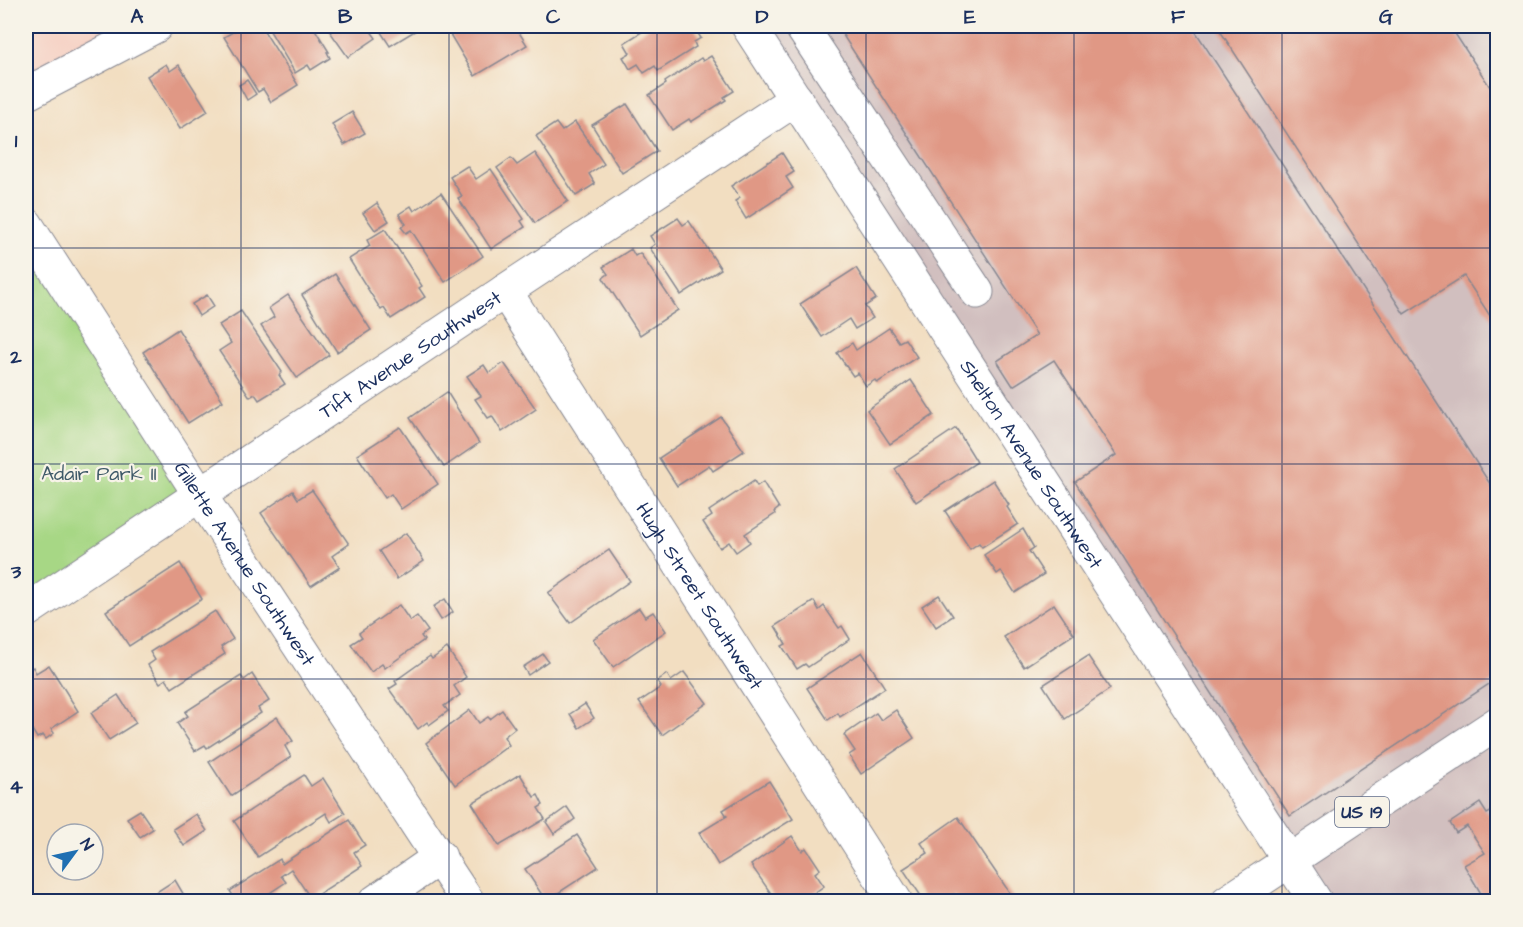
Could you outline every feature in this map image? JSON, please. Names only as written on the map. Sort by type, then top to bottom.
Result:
[{"type":"street","points":[[26,94],[156,26]]},
{"type":"street","name":"Shelton Avenue Southwest","points":[[748,26],[1316,902]]},
{"type":"street","points":[[801,26],[977,292]]},
{"type":"street","name":"Tift Avenue Southwest","points":[[26,611],[796,99]]},
{"type":"street","name":"Gillette Avenue Southwest","points":[[26,224],[200,495],[468,902]]},
{"type":"street","name":"Hugh Street Southwest","points":[[505,291],[896,902]]},
{"type":"street","name":"US 19","points":[[1227,902],[1497,723]]},
{"type":"street","points":[[375,902],[440,858]]},
{"type":"shaded area","points":[[26,26],[175,26],[26,97]]},
{"type":"shaded area","points":[[745,26],[1497,26],[1497,901],[1319,901]]},
{"type":"green space","name":"Adair Park II","points":[[26,224],[200,495],[26,611]]},
{"type":"building","points":[[243,26],[261,26],[298,85],[271,102],[263,89],[258,92],[224,37]]},
{"type":"building","points":[[267,26],[313,26],[329,52],[327,52],[330,58],[311,70],[308,65],[295,73]]},
{"type":"building","points":[[326,26],[367,26],[376,38],[348,57]]},
{"type":"building","points":[[377,26],[423,26],[390,46]]},
{"type":"building","points":[[445,26],[515,26],[527,45],[475,76]]},
{"type":"building","points":[[651,26],[693,26],[701,38],[694,42],[696,47],[658,71],[655,66],[644,73],[638,64],[630,69],[623,57],[630,53],[624,43]]},
{"type":"building","points":[[837,26],[1192,26],[1498,496],[1498,678],[1290,816],[1075,482],[1116,455],[1054,360],[1013,386],[997,361],[1037,335]]},
{"type":"building","points":[[1217,26],[1450,26],[1498,99],[1498,328],[1464,276],[1404,314]]},
{"type":"building","points":[[711,56],[734,91],[724,97],[726,100],[691,122],[689,119],[672,130],[649,95],[701,58],[703,61]]},
{"type":"building","points":[[166,64],[170,71],[179,65],[208,111],[180,129],[147,76]]},
{"type":"building","points":[[247,80],[256,94],[247,100],[239,85]]},
{"type":"building","points":[[627,104],[657,151],[622,173],[592,125]]},
{"type":"building","points":[[352,112],[365,133],[344,145],[332,124]]},
{"type":"building","points":[[575,122],[604,164],[589,174],[595,184],[576,196],[536,136],[556,123],[562,131]]},
{"type":"building","points":[[535,153],[568,201],[535,223],[497,168],[511,158],[517,165]]},
{"type":"building","points":[[782,153],[794,172],[786,177],[793,188],[746,219],[735,201],[740,198],[731,186]]},
{"type":"building","points":[[467,166],[476,179],[491,169],[524,219],[521,221],[525,227],[491,249],[458,198],[462,196],[450,177]]},
{"type":"building","points":[[441,193],[483,256],[445,282],[411,230],[406,233],[401,227],[406,224],[399,214],[411,206],[414,211]]},
{"type":"building","points":[[377,203],[389,221],[375,230],[363,213]]},
{"type":"building","points":[[678,218],[683,225],[689,221],[721,269],[681,295],[650,248],[655,244],[650,236]]},
{"type":"building","points":[[385,229],[422,286],[419,288],[425,297],[391,319],[384,308],[381,310],[349,259],[370,246],[367,240]]},
{"type":"building","points":[[631,249],[635,256],[640,253],[678,310],[640,335],[603,278],[608,274],[603,267]]},
{"type":"building","points":[[856,268],[876,299],[865,306],[873,318],[855,329],[849,319],[822,337],[800,304]]},
{"type":"building","points":[[335,274],[371,330],[337,352],[302,295]]},
{"type":"building","points":[[207,295],[214,306],[199,316],[192,304]]},
{"type":"building","points":[[288,295],[329,355],[297,378],[261,326],[274,317],[269,308]]},
{"type":"building","points":[[241,311],[282,372],[279,375],[285,384],[259,400],[255,394],[250,397],[219,351],[231,343],[219,325]]},
{"type":"building","points":[[889,328],[899,342],[905,339],[917,357],[877,383],[875,380],[866,386],[858,373],[853,376],[837,353],[852,343],[856,350]]},
{"type":"building","points":[[178,329],[223,401],[188,423],[143,352]]},
{"type":"building","points":[[504,363],[536,409],[502,432],[492,416],[488,418],[475,399],[481,396],[467,376],[484,365],[489,373]]},
{"type":"building","points":[[911,380],[934,415],[890,444],[867,410]]},
{"type":"building","points":[[447,392],[479,443],[444,467],[410,418]]},
{"type":"building","points":[[721,417],[744,451],[713,471],[709,465],[677,486],[659,458]]},
{"type":"building","points":[[400,427],[438,484],[401,509],[391,494],[385,498],[357,455]]},
{"type":"building","points":[[956,428],[977,462],[916,502],[895,469]]},
{"type":"building","points":[[993,480],[1018,524],[982,547],[979,543],[970,549],[945,511]]},
{"type":"building","points":[[754,481],[757,486],[763,482],[779,508],[774,512],[775,514],[745,534],[750,542],[736,552],[729,542],[720,548],[703,522],[712,516],[709,511]]},
{"type":"building","points":[[312,490],[349,544],[332,556],[340,567],[311,586],[261,513],[293,491],[298,499]]},
{"type":"building","points":[[1023,529],[1034,548],[1029,551],[1044,574],[1015,593],[1001,571],[997,574],[984,555]]},
{"type":"building","points":[[406,533],[424,561],[397,579],[379,551]]},
{"type":"building","points":[[609,550],[630,581],[570,623],[548,593]]},
{"type":"building","points":[[180,563],[202,599],[129,646],[106,611]]},
{"type":"building","points":[[939,595],[953,616],[936,627],[922,606]]},
{"type":"building","points":[[445,599],[453,612],[441,620],[433,607]]},
{"type":"building","points":[[814,601],[819,610],[824,606],[839,628],[842,626],[850,639],[808,667],[805,664],[797,669],[782,646],[786,644],[775,626]]},
{"type":"building","points":[[1054,604],[1074,634],[1024,667],[1004,637]]},
{"type":"building","points":[[399,605],[410,621],[417,616],[428,631],[421,636],[424,640],[385,668],[382,664],[371,672],[351,644],[362,637],[359,633]]},
{"type":"building","points":[[639,608],[645,617],[653,612],[666,631],[613,667],[593,639]]},
{"type":"building","points":[[215,611],[233,639],[221,647],[225,654],[172,688],[166,679],[160,683],[148,665],[155,660],[150,652]]},
{"type":"building","points":[[447,648],[466,677],[454,686],[460,695],[444,706],[448,711],[429,725],[427,722],[418,729],[389,689],[397,684],[395,681],[430,656],[432,659]]},
{"type":"building","points":[[862,652],[885,688],[840,717],[838,713],[828,720],[807,688]]},
{"type":"building","points":[[543,654],[548,661],[528,675],[523,667]]},
{"type":"building","points":[[1088,656],[1110,689],[1065,719],[1043,685]]},
{"type":"building","points":[[49,665],[78,711],[51,729],[54,733],[46,739],[43,735],[37,738],[26,720],[26,671],[33,667],[36,673]]},
{"type":"building","points":[[684,672],[707,703],[662,735],[639,702],[661,687],[657,681],[667,674],[671,681]]},
{"type":"building","points":[[252,674],[269,701],[258,708],[261,713],[207,748],[205,745],[195,751],[177,723],[188,716],[185,712],[241,676],[244,680]]},
{"type":"building","points":[[118,695],[136,723],[109,740],[91,713]]},
{"type":"building","points":[[585,704],[594,718],[579,728],[570,714]]},
{"type":"building","points":[[470,710],[479,723],[488,717],[490,719],[502,710],[515,728],[504,737],[509,745],[455,785],[426,743]]},
{"type":"building","points":[[896,710],[914,738],[861,774],[849,755],[855,751],[844,735],[876,713],[881,720]]},
{"type":"building","points":[[277,717],[293,741],[285,746],[291,757],[231,796],[209,762]]},
{"type":"building","points":[[520,774],[534,797],[538,795],[543,805],[538,808],[545,819],[499,846],[472,803]]},
{"type":"building","points":[[304,775],[311,786],[323,778],[345,813],[331,822],[326,813],[258,857],[234,821]]},
{"type":"building","points":[[769,781],[793,819],[718,865],[699,833],[727,816],[723,810]]},
{"type":"building","points":[[1480,803],[1487,814],[1498,808],[1498,902],[1486,902],[1464,865],[1485,853],[1467,826],[1456,833],[1450,823]]},
{"type":"building","points":[[567,807],[575,819],[554,834],[546,822]]},
{"type":"building","points":[[140,810],[153,829],[140,837],[127,818]]},
{"type":"building","points":[[196,814],[207,831],[184,846],[173,829]]},
{"type":"building","points":[[958,817],[1016,902],[959,902],[954,894],[942,902],[925,902],[903,869],[928,853],[921,843]]},
{"type":"building","points":[[349,820],[365,845],[354,852],[362,866],[311,899],[291,869],[281,876],[286,882],[256,902],[237,902],[230,891],[280,859],[282,864]]},
{"type":"building","points":[[577,835],[598,867],[546,901],[525,869]]},
{"type":"building","points":[[792,836],[802,851],[806,848],[820,869],[815,873],[824,886],[801,902],[777,902],[751,865]]},
{"type":"building","points":[[175,880],[188,902],[141,902]]}]
